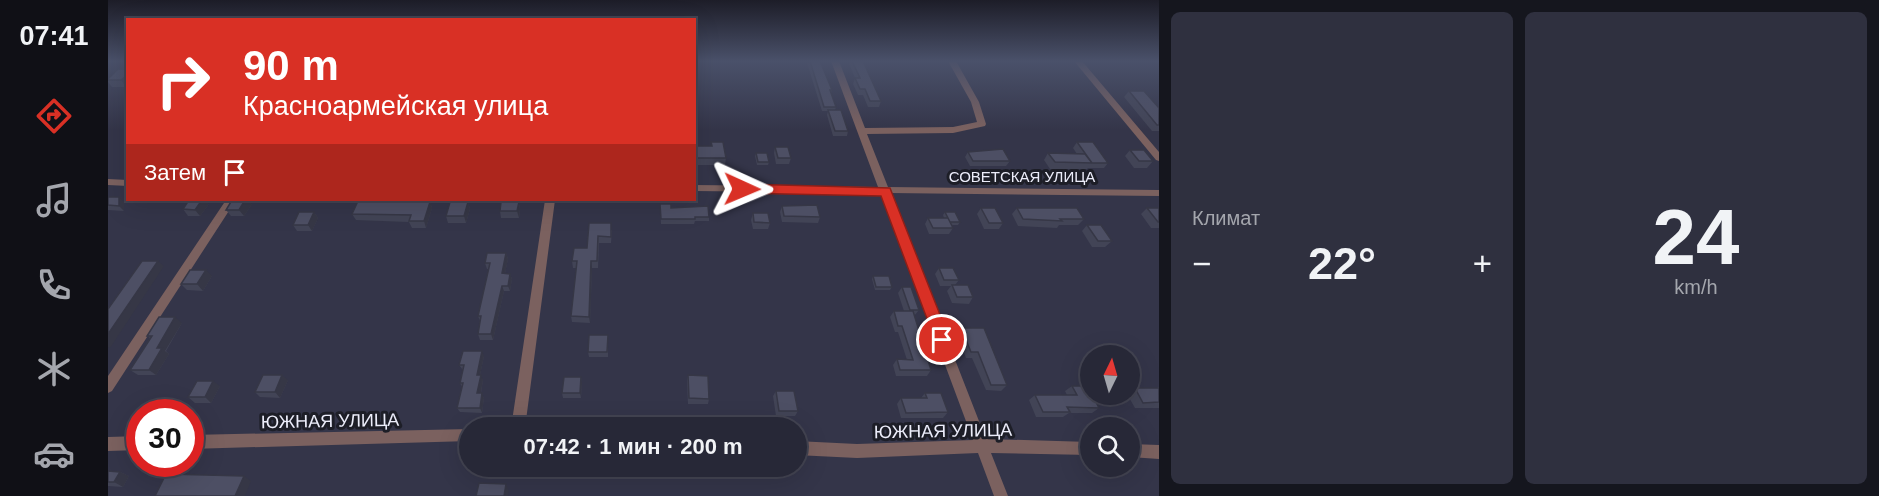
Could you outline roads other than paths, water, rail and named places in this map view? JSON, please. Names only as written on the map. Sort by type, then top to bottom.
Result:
[{"type":"street","points":[[844,84],[1001,496]]},
{"type":"street","points":[[862,131],[953,130],[982,124],[975,102],[965,84]]},
{"type":"street","points":[[1097,84],[1159,158]]},
{"type":"street","points":[[108,182],[126,183]]},
{"type":"street","name":"СОВЕТСКАЯ УЛИЦА","points":[[696,188],[1159,193]]},
{"type":"street","points":[[108,387],[230,201]]},
{"type":"street","points":[[520,417],[550,201]]},
{"type":"street","name":"ЮЖНАЯ УЛИЦА","points":[[204,442],[459,435]]},
{"type":"street","points":[[108,444],[126,443]]},
{"type":"street","name":"ЮЖНАЯ УЛИЦА","points":[[807,449],[857,451],[983,446],[1080,449]]},
{"type":"street","points":[[1140,451],[1159,452]]}]
